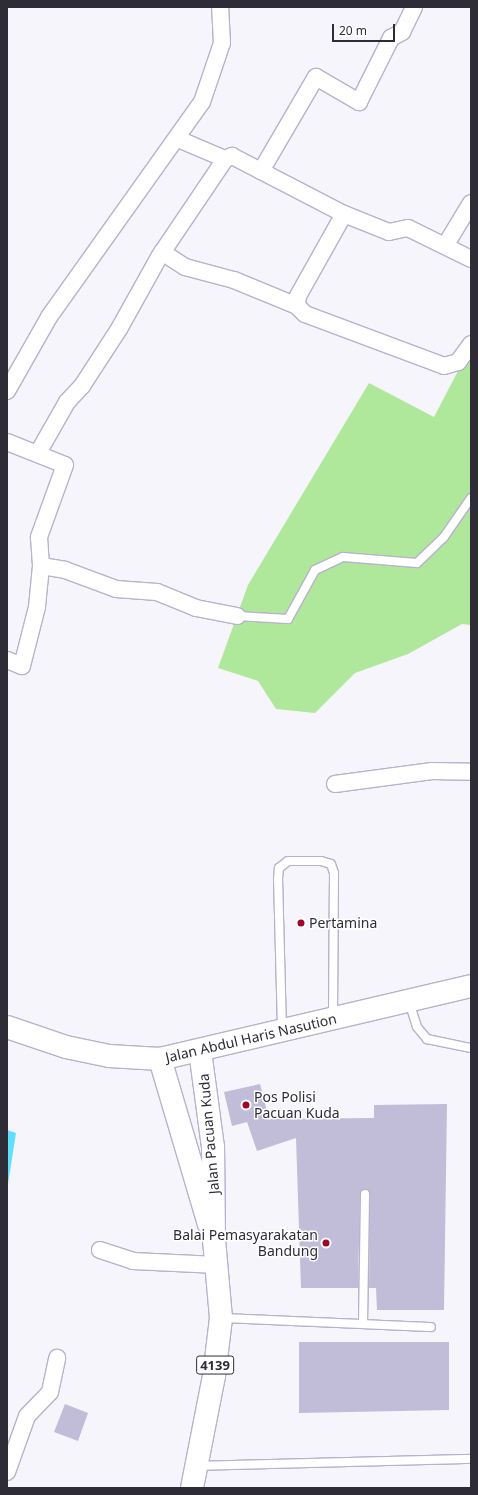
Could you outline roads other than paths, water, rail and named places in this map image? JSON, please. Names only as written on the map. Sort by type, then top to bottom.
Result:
[{"type":"main road","name":"Jalan Abdul Haris Nasution","points":[[7,1027],[80,1050],[160,1059],[200,1051],[471,986]]},
{"type":"main road","name":"Jalan Pacuan Kuda","points":[[192,1488],[221,1318],[214,1240],[213,1147],[200,1051]]},
{"type":"main road","name":"Jalan Pacuan Kuda","points":[[160,1059],[214,1240]]},
{"type":"street","points":[[7,391],[49,317],[131,198],[178,139],[202,102],[222,43],[220,7]]},
{"type":"street","points":[[261,171],[316,77],[359,102],[391,38],[402,32],[414,7]]},
{"type":"street","points":[[178,139],[225,160]]},
{"type":"street","points":[[38,453],[67,402],[82,386],[119,329],[162,252],[225,160],[232,156],[344,214],[389,232],[408,228],[471,259]]},
{"type":"street","points":[[445,246],[471,203]]},
{"type":"street","points":[[297,306],[298,296],[344,214]]},
{"type":"street","points":[[162,252],[185,267],[234,280],[297,306],[305,314],[444,366],[458,362],[471,344]]},
{"type":"street","points":[[7,442],[38,453],[65,465],[40,537],[41,566],[37,607],[22,666],[7,660]]},
{"type":"street","points":[[41,566],[65,570],[116,589],[157,592],[196,608],[237,616]]},
{"type":"street","points":[[335,784],[432,771],[471,772]]},
{"type":"street","points":[[100,1250],[140,1261],[217,1265]]},
{"type":"street","points":[[7,1472],[27,1416],[50,1392],[57,1358]]},
{"type":"lane","points":[[237,616],[288,619],[315,570],[343,557],[417,563],[444,537],[471,498]]},
{"type":"lane","points":[[282,1031],[278,879],[279,868],[288,861],[321,861],[331,864],[334,872],[333,1019]]},
{"type":"lane","points":[[409,1001],[417,1027],[427,1039],[471,1048]]},
{"type":"lane","points":[[363,1324],[365,1194]]},
{"type":"lane","points":[[221,1318],[431,1327]]},
{"type":"lane","points":[[196,1466],[471,1459]]},
{"type":"water","points":[[7,1130],[16,1133],[7,1190]]},
{"type":"place","name":"Pertamina","points":[[301,923]]},
{"type":"place","name":"Pos Polisi Pacuan Kuda","points":[[246,1105]]},
{"type":"place","name":"Balai Pemasyarakatan Bandung","points":[[326,1243]]}]
